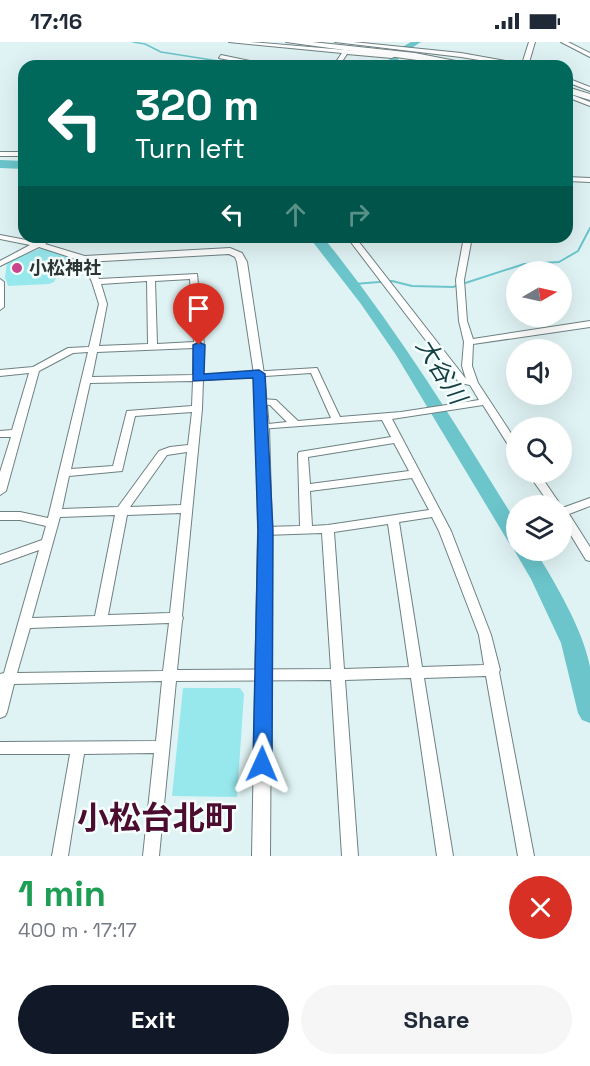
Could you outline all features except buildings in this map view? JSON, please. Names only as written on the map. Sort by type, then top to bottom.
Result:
[{"type":"main road","points":[[290,42],[391,52]]},
{"type":"main road","points":[[314,42],[450,60]]},
{"type":"main road","points":[[415,55],[443,60]]},
{"type":"main road","points":[[573,90],[590,96]]},
{"type":"street","points":[[232,42],[346,52],[391,52]]},
{"type":"street","points":[[236,60],[221,57],[240,42]]},
{"type":"street","points":[[338,42],[391,52]]},
{"type":"street","points":[[351,44],[360,42]]},
{"type":"street","points":[[526,60],[532,42]]},
{"type":"street","points":[[564,42],[590,55]]},
{"type":"street","points":[[340,60],[346,52]]},
{"type":"street","points":[[415,55],[460,55],[489,60]]},
{"type":"street","points":[[415,55],[423,60]]},
{"type":"street","points":[[573,83],[590,90]]},
{"type":"street","points":[[573,97],[590,104]]},
{"type":"street","points":[[0,154],[18,154]]},
{"type":"street","points":[[573,179],[590,180]]},
{"type":"street","points":[[0,237],[18,241]]},
{"type":"street","points":[[31,243],[85,259],[230,251],[239,255],[259,374],[263,427],[266,531],[261,856]]},
{"type":"street","points":[[0,264],[44,243]]},
{"type":"street","points":[[356,243],[456,374],[463,381],[473,383]]},
{"type":"street","points":[[467,243],[460,280],[463,321],[469,342],[467,366],[473,383],[506,434]]},
{"type":"street","points":[[0,712],[5,679],[26,623],[53,518],[103,304],[85,259]]},
{"type":"street","points":[[96,282],[194,276],[199,345],[197,409],[151,856]]},
{"type":"street","points":[[151,279],[153,348]]},
{"type":"street","points":[[0,282],[0,307]]},
{"type":"street","points":[[469,342],[590,324]]},
{"type":"street","points":[[0,373],[35,370],[71,351],[199,345]]},
{"type":"street","points":[[0,491],[35,370]]},
{"type":"street","points":[[87,380],[197,378],[314,370],[337,421]]},
{"type":"street","points":[[261,402],[273,402],[295,424]]},
{"type":"street","points":[[263,427],[386,417],[465,407],[485,402]]},
{"type":"street","points":[[63,472],[118,468],[131,413],[197,409]]},
{"type":"street","points":[[386,417],[436,513],[475,604],[493,670],[526,856]]},
{"type":"street","points":[[0,434],[17,433]]},
{"type":"street","points":[[306,530],[303,454],[396,440]]},
{"type":"street","points":[[101,619],[122,510],[163,453],[170,450],[194,448]]},
{"type":"street","points":[[305,488],[414,474]]},
{"type":"street","points":[[540,483],[549,495]]},
{"type":"street","points":[[572,506],[590,502]]},
{"type":"street","points":[[0,516],[53,518],[122,510],[187,509]]},
{"type":"street","points":[[266,531],[328,529],[436,513]]},
{"type":"street","points":[[393,519],[445,856]]},
{"type":"street","points":[[572,528],[590,557]]},
{"type":"street","points":[[328,529],[350,856]]},
{"type":"street","points":[[0,560],[46,543]]},
{"type":"street","points":[[26,623],[177,618]]},
{"type":"street","points":[[5,679],[170,675],[339,675],[493,670]]},
{"type":"street","points":[[0,748],[162,747]]},
{"type":"street","points":[[60,856],[78,748]]},
{"type":"shaded area","points":[[42,248],[75,258],[81,269],[60,269],[54,282],[49,284],[8,286],[5,277],[7,262]]},
{"type":"shaded area","points":[[183,688],[240,688],[244,694],[237,797],[172,796]]},
{"type":"waterway","points":[[133,42],[145,44],[161,52],[212,60]]},
{"type":"waterway","points":[[394,60],[395,55],[417,42]]},
{"type":"waterway","name":"大谷川","points":[[0,164],[18,165]]},
{"type":"waterway","points":[[354,284],[392,281],[412,286],[453,287],[524,264],[559,262],[578,251],[590,228]]},
{"type":"waterway","name":"大谷川","points":[[321,243],[367,301],[404,355],[506,522]]},
{"type":"waterway","name":"大谷川","points":[[531,561],[572,643],[590,713]]},
{"type":"place","name":"小松神社","points":[[17,268]]},
{"type":"district","name":"小松台北町","points":[[157,818]]},
{"type":"route","points":[[199,345],[197,378],[259,374],[266,531],[262,764]]}]
